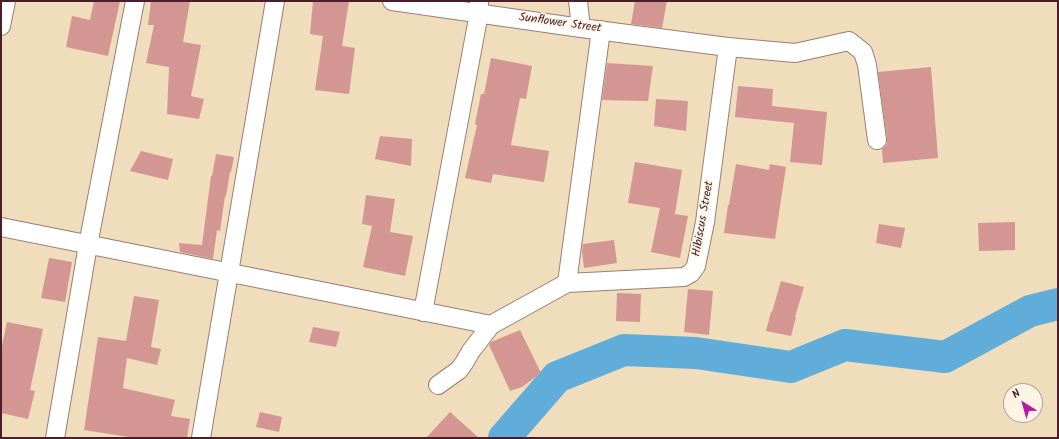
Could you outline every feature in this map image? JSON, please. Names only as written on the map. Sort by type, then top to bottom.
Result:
[{"type":"street","points":[[1,26],[6,1]]},
{"type":"street","points":[[55,438],[88,245],[136,1]]},
{"type":"street","points":[[201,438],[275,1]]},
{"type":"street","name":"Sunflower Street","points":[[392,1],[479,7],[581,28],[728,47],[796,53],[849,41],[863,52],[867,65],[877,140]]},
{"type":"street","points":[[578,1],[581,28]]},
{"type":"street","points":[[423,312],[479,7]]},
{"type":"street","points":[[567,283],[601,30]]},
{"type":"street","name":"Hibiscus Street","points":[[491,325],[567,283],[684,277],[691,273],[696,266],[706,222],[728,47]]},
{"type":"street","points":[[1,227],[491,325],[471,351],[459,370],[438,385]]},
{"type":"building","points":[[94,1],[120,1],[108,56],[66,47],[72,16],[90,20]]},
{"type":"building","points":[[151,1],[190,1],[183,42],[201,45],[191,96],[204,99],[199,119],[167,114],[169,67],[146,63],[154,25],[148,25]]},
{"type":"building","points":[[313,1],[349,1],[342,46],[355,48],[349,94],[315,90],[323,36],[310,34]]},
{"type":"building","points":[[635,1],[667,1],[662,28],[631,24]]},
{"type":"building","points":[[491,58],[532,66],[526,99],[520,98],[511,145],[549,151],[544,182],[493,174],[491,183],[465,178],[477,125],[475,124],[481,94],[484,94]]},
{"type":"building","points":[[607,63],[653,66],[648,101],[602,100]]},
{"type":"building","points":[[931,67],[938,158],[883,163],[882,149],[887,144],[887,139],[878,72]]},
{"type":"building","points":[[738,86],[773,89],[772,106],[827,112],[822,165],[790,162],[794,123],[735,117]]},
{"type":"building","points":[[656,99],[688,101],[686,131],[654,126]]},
{"type":"building","points":[[380,136],[412,139],[411,166],[375,159]]},
{"type":"building","points":[[141,151],[173,159],[168,180],[130,171]]},
{"type":"building","points":[[216,154],[234,157],[225,196],[220,231],[217,230],[213,259],[180,252],[179,243],[202,245],[211,176]]},
{"type":"building","points":[[635,162],[682,170],[675,214],[688,216],[680,258],[651,252],[660,208],[628,203]]},
{"type":"building","points":[[736,164],[769,170],[770,164],[786,167],[775,239],[724,233]]},
{"type":"building","points":[[366,195],[395,199],[390,232],[413,236],[405,276],[363,267],[372,226],[362,224]]},
{"type":"building","points":[[1015,222],[1015,250],[979,251],[978,223]]},
{"type":"building","points":[[879,224],[905,228],[901,248],[876,243]]},
{"type":"building","points":[[614,240],[617,263],[584,268],[582,251],[583,244]]},
{"type":"building","points":[[49,258],[72,262],[65,302],[41,298]]},
{"type":"building","points":[[781,281],[804,287],[791,336],[766,331]]},
{"type":"building","points":[[688,289],[713,291],[709,335],[684,332]]},
{"type":"building","points":[[617,293],[641,294],[640,322],[616,321]]},
{"type":"building","points":[[134,296],[159,300],[151,347],[161,349],[157,365],[127,358],[123,388],[175,400],[171,416],[190,419],[187,438],[135,438],[84,430],[98,337],[126,341]]},
{"type":"building","points":[[7,322],[43,329],[30,390],[35,391],[28,419],[1,413],[1,350]]},
{"type":"building","points":[[313,327],[340,332],[336,347],[309,342]]},
{"type":"building","points":[[520,330],[541,373],[522,387],[510,391],[489,345],[491,342]]},
{"type":"building","points":[[260,412],[282,417],[279,432],[256,427]]},
{"type":"building","points":[[450,412],[479,438],[426,438]]},
{"type":"waterway","points":[[504,438],[557,377],[624,350],[696,353],[791,367],[845,345],[945,357],[1030,311],[1058,304]]}]
